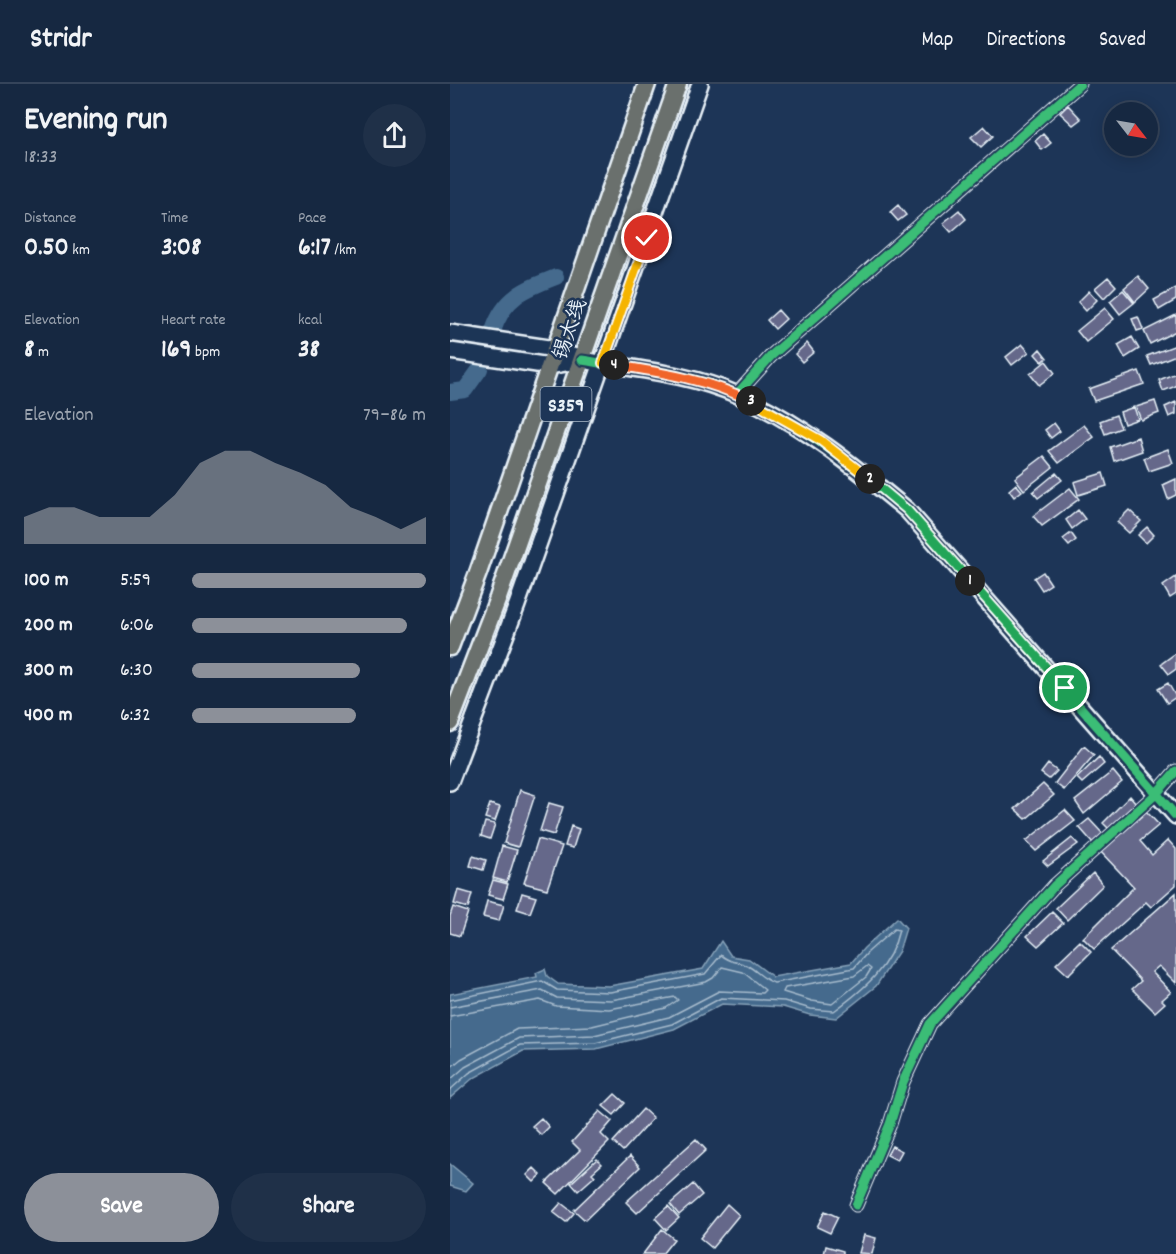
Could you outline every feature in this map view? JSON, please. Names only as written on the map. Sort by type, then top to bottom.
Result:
[{"type":"main road","name":"锡太线","points":[[450,647],[478,573],[646,84]]},
{"type":"main road","name":"锡太线","points":[[450,723],[498,598],[678,84]]},
{"type":"main road","points":[[450,782],[513,616],[700,84]]},
{"type":"main road","points":[[450,333],[555,349],[582,360],[687,379],[737,394],[820,440],[907,510],[1176,816]]},
{"type":"main road","points":[[450,351],[550,366],[582,360]]},
{"type":"street","points":[[737,394],[771,356],[1080,84]]},
{"type":"street","points":[[856,1205],[890,1124],[903,1082],[930,1023],[1055,885],[1156,794],[1176,771]]},
{"type":"water","points":[[897,918],[906,928],[899,951],[876,986],[836,1018],[810,1015],[783,1007],[722,1004],[674,1029],[596,1049],[523,1051],[472,1079],[450,1098],[450,994],[537,977],[536,973],[545,969],[547,976],[558,984],[609,986],[703,969],[721,941],[731,956],[749,959],[773,977],[851,963]]},
{"type":"water","points":[[450,1164],[473,1183],[466,1191],[450,1186]]},
{"type":"building","points":[[1068,105],[1081,119],[1073,125],[1060,113]]},
{"type":"building","points":[[984,126],[993,136],[981,147],[971,137]]},
{"type":"building","points":[[1043,134],[1051,143],[1042,150],[1035,141]]},
{"type":"building","points":[[898,205],[906,215],[898,221],[890,212]]},
{"type":"building","points":[[959,210],[966,219],[951,232],[943,223]]},
{"type":"building","points":[[1138,276],[1149,289],[1135,302],[1124,288]]},
{"type":"building","points":[[1108,277],[1116,286],[1104,298],[1095,288]]},
{"type":"building","points":[[1176,288],[1176,300],[1159,310],[1154,300]]},
{"type":"building","points":[[1123,290],[1134,303],[1120,314],[1110,301]]},
{"type":"building","points":[[1089,291],[1097,300],[1086,311],[1078,302]]},
{"type":"building","points":[[1105,308],[1114,319],[1086,342],[1077,331]]},
{"type":"building","points":[[778,310],[786,319],[775,329],[767,320]]},
{"type":"building","points":[[1176,315],[1176,331],[1150,344],[1144,331]]},
{"type":"building","points":[[1138,317],[1143,329],[1137,331],[1132,319]]},
{"type":"building","points":[[1132,337],[1139,349],[1125,358],[1118,345]]},
{"type":"building","points":[[807,343],[814,352],[802,362],[795,354]]},
{"type":"building","points":[[1022,344],[1029,352],[1012,365],[1006,357]]},
{"type":"building","points":[[1176,345],[1176,355],[1151,365],[1147,356]]},
{"type":"building","points":[[1040,349],[1047,358],[1042,362],[1035,354]]},
{"type":"building","points":[[1046,361],[1055,373],[1039,385],[1030,374]]},
{"type":"building","points":[[1139,371],[1144,384],[1094,401],[1089,389]]},
{"type":"building","points":[[1176,373],[1176,386],[1163,391],[1159,380]]},
{"type":"building","points":[[1155,401],[1159,413],[1141,420],[1136,407]]},
{"type":"building","points":[[1176,402],[1176,414],[1169,417],[1165,407]]},
{"type":"building","points":[[1134,407],[1138,419],[1124,424],[1120,412]]},
{"type":"building","points":[[1116,415],[1121,428],[1105,434],[1100,421]]},
{"type":"building","points":[[1054,423],[1060,431],[1051,438],[1045,430]]},
{"type":"building","points":[[1084,425],[1094,437],[1059,463],[1049,451]]},
{"type":"building","points":[[1138,437],[1142,451],[1114,461],[1110,447]]},
{"type":"building","points":[[1168,449],[1173,463],[1149,471],[1144,458]]},
{"type":"building","points":[[1044,456],[1053,467],[1024,490],[1015,478]]},
{"type":"building","points":[[1056,473],[1062,480],[1038,498],[1033,492]]},
{"type":"building","points":[[1103,473],[1107,486],[1078,495],[1074,482]]},
{"type":"building","points":[[1176,479],[1176,495],[1168,499],[1163,485]]},
{"type":"building","points":[[1016,484],[1022,491],[1014,497],[1009,490]]},
{"type":"building","points":[[1070,488],[1079,499],[1042,526],[1033,516]]},
{"type":"building","points":[[1078,510],[1085,519],[1072,529],[1066,520]]},
{"type":"building","points":[[1129,510],[1141,521],[1129,533],[1117,522]]},
{"type":"building","points":[[1147,527],[1154,535],[1146,543],[1138,535]]},
{"type":"building","points":[[1071,533],[1076,540],[1069,546],[1063,539]]},
{"type":"building","points":[[1043,572],[1051,584],[1042,590],[1034,578]]},
{"type":"building","points":[[1176,577],[1176,594],[1170,598],[1163,586]]},
{"type":"building","points":[[1176,653],[1176,669],[1169,674],[1161,664]]},
{"type":"building","points":[[1168,683],[1176,697],[1167,703],[1158,689]]},
{"type":"building","points":[[1084,746],[1094,755],[1064,790],[1055,783]]},
{"type":"building","points":[[1099,757],[1104,764],[1082,783],[1077,778]]},
{"type":"building","points":[[1048,764],[1057,771],[1049,779],[1041,773]]},
{"type":"building","points":[[1113,771],[1122,782],[1084,814],[1075,801]]},
{"type":"building","points":[[1043,784],[1054,795],[1026,819],[1015,809]]},
{"type":"building","points":[[520,790],[535,795],[518,847],[504,843]]},
{"type":"building","points":[[1130,796],[1136,803],[1109,829],[1103,823]]},
{"type":"building","points":[[549,803],[563,807],[554,835],[540,831]]},
{"type":"building","points":[[490,804],[500,807],[495,821],[485,818]]},
{"type":"building","points":[[1065,810],[1075,821],[1036,851],[1026,841]]},
{"type":"building","points":[[1145,810],[1159,825],[1140,841],[1152,855],[1168,840],[1176,849],[1176,885],[1151,907],[1146,902],[1094,949],[1083,938],[1134,887],[1099,850]]},
{"type":"building","points":[[1089,819],[1103,834],[1093,843],[1079,827]]},
{"type":"building","points":[[485,822],[495,824],[490,839],[481,836]]},
{"type":"building","points":[[571,826],[579,829],[573,848],[565,846]]},
{"type":"building","points":[[1072,838],[1078,844],[1048,866],[1043,861]]},
{"type":"building","points":[[538,839],[562,846],[547,889],[524,883]]},
{"type":"building","points":[[502,846],[517,850],[507,882],[493,878]]},
{"type":"building","points":[[473,856],[486,860],[483,870],[470,866]]},
{"type":"building","points":[[1093,873],[1103,885],[1067,920],[1056,908]]},
{"type":"building","points":[[493,880],[508,884],[503,899],[488,895]]},
{"type":"building","points":[[458,890],[472,894],[468,908],[454,904]]},
{"type":"building","points":[[522,893],[536,897],[530,913],[517,909]]},
{"type":"building","points":[[1176,893],[1176,983],[1159,966],[1152,972],[1171,992],[1162,1000],[1165,1003],[1155,1012],[1132,989],[1141,981],[1111,950]]},
{"type":"building","points":[[487,901],[504,905],[499,921],[483,917]]},
{"type":"building","points":[[453,907],[468,912],[460,936],[450,933],[450,916]]},
{"type":"building","points":[[1052,912],[1063,923],[1038,946],[1027,936]]},
{"type":"building","points":[[1080,941],[1091,952],[1068,975],[1056,964]]},
{"type":"building","points":[[615,1094],[625,1103],[614,1115],[603,1106]]},
{"type":"building","points":[[643,1109],[653,1118],[623,1151],[613,1142]]},
{"type":"building","points":[[600,1111],[612,1121],[601,1134],[609,1142],[558,1194],[546,1183],[580,1150],[572,1142]]},
{"type":"building","points":[[541,1118],[549,1127],[541,1135],[532,1126]]},
{"type":"building","points":[[696,1139],[706,1150],[637,1213],[626,1202]]},
{"type":"building","points":[[892,1146],[902,1151],[897,1160],[887,1155]]},
{"type":"building","points":[[630,1156],[640,1167],[585,1220],[574,1210]]},
{"type":"building","points":[[597,1159],[602,1164],[592,1173],[595,1176],[578,1191],[571,1183]]},
{"type":"building","points":[[534,1168],[541,1175],[534,1182],[527,1175]]},
{"type":"building","points":[[693,1184],[702,1195],[679,1215],[670,1204]]},
{"type":"building","points":[[561,1203],[574,1213],[566,1222],[553,1212]]},
{"type":"building","points":[[727,1204],[739,1215],[712,1248],[700,1238]]},
{"type":"building","points":[[668,1206],[679,1218],[666,1230],[655,1218]]},
{"type":"building","points":[[825,1211],[838,1217],[830,1233],[817,1227]]},
{"type":"building","points":[[662,1229],[674,1239],[662,1254],[643,1254]]},
{"type":"building","points":[[864,1235],[876,1238],[872,1254],[859,1253]]},
{"type":"building","points":[[826,1246],[843,1251],[843,1254],[824,1254]]},
{"type":"waterway","points":[[493,331],[503,310],[510,302],[525,290],[556,277]]},
{"type":"waterway","points":[[450,392],[465,390],[480,369]]},
{"type":"cycle path","points":[[737,394],[771,356],[1080,84]]},
{"type":"cycle path","points":[[582,360],[681,377],[738,395],[784,419],[847,462],[907,510],[1176,816]]},
{"type":"cycle path","points":[[856,1205],[890,1124],[903,1082],[930,1024],[1055,885],[1156,794],[1176,771]]},
{"type":"route","points":[[647,238],[603,363],[687,379],[737,394],[820,440],[907,510],[1065,688]]}]
